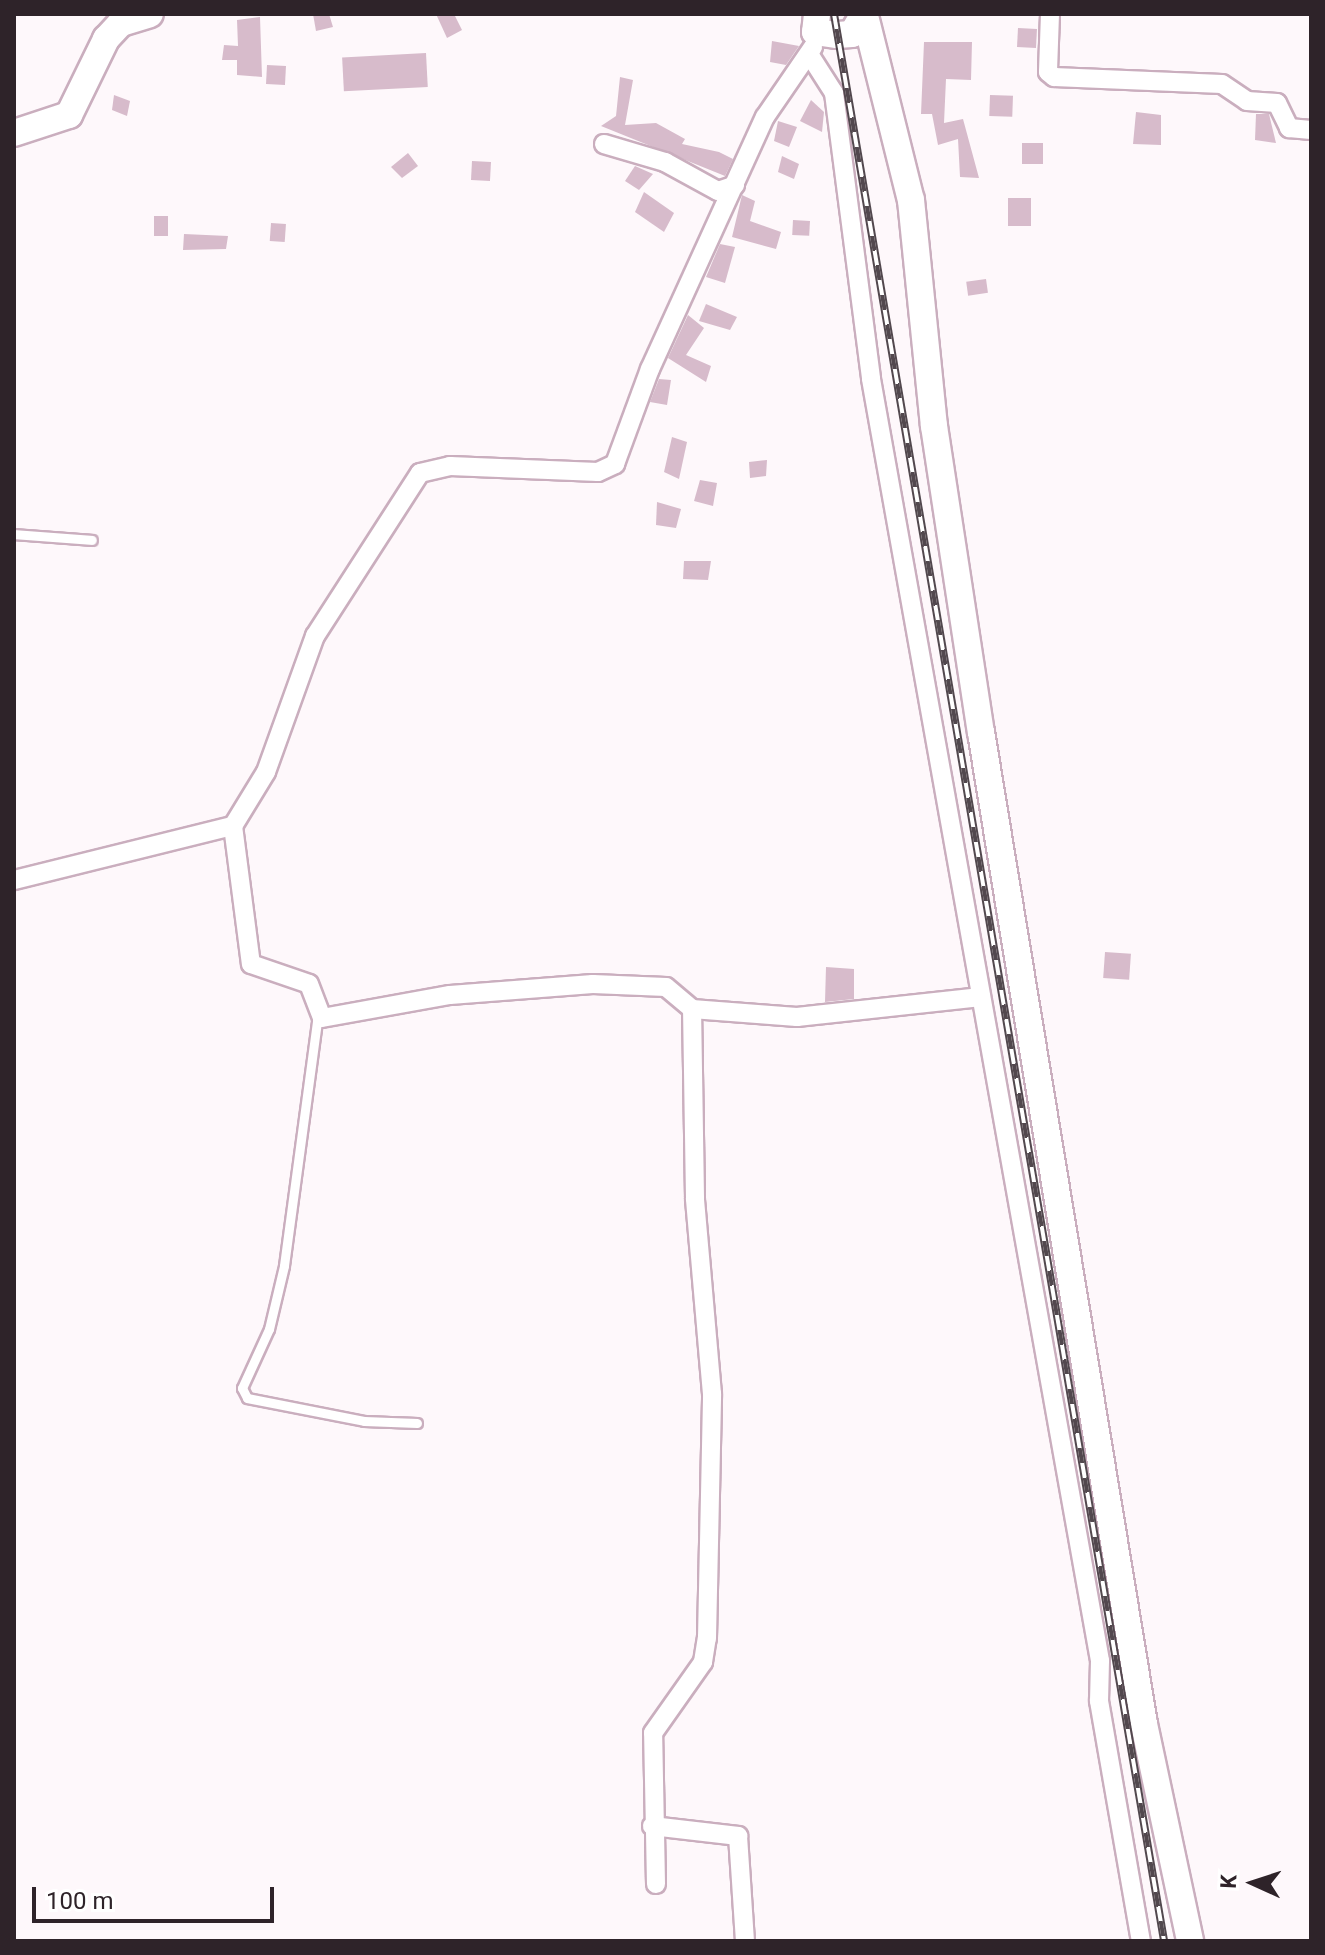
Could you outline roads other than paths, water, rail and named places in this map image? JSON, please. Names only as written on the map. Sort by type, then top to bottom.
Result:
[{"type":"street","points":[[14,133],[69,115],[106,39],[121,23],[150,14]]},
{"type":"street","points":[[1050,14],[1048,72],[1054,77],[1222,84],[1247,101],[1277,103],[1289,128],[1311,130]]},
{"type":"street","points":[[814,34],[852,34],[864,15]]},
{"type":"street","points":[[864,15],[911,200],[934,426],[981,732],[1144,1724],[1190,1941]]},
{"type":"street","points":[[814,34],[765,117],[650,369],[615,464],[598,472],[450,466],[420,473],[315,636],[266,772],[233,826],[251,964],[309,984],[318,1014],[593,984],[658,985],[692,1009],[840,1018],[981,997]]},
{"type":"street","points":[[814,34],[834,93],[871,379],[1100,1661],[1099,1701],[1141,1941]]},
{"type":"street","points":[[604,144],[665,162],[718,191],[735,185]]},
{"type":"street","points":[[14,880],[233,826]]},
{"type":"street","points":[[656,1884],[652,1826],[653,1733],[703,1662],[707,1638],[712,1394],[695,1198],[692,1009]]},
{"type":"street","points":[[652,1826],[738,1836],[745,1941]]},
{"type":"lane","points":[[14,534],[92,540]]},
{"type":"lane","points":[[318,1014],[284,1266],[269,1329],[242,1388],[247,1398],[304,1409],[417,1423]]},
{"type":"railway","points":[[834,14],[1164,1941]]}]
